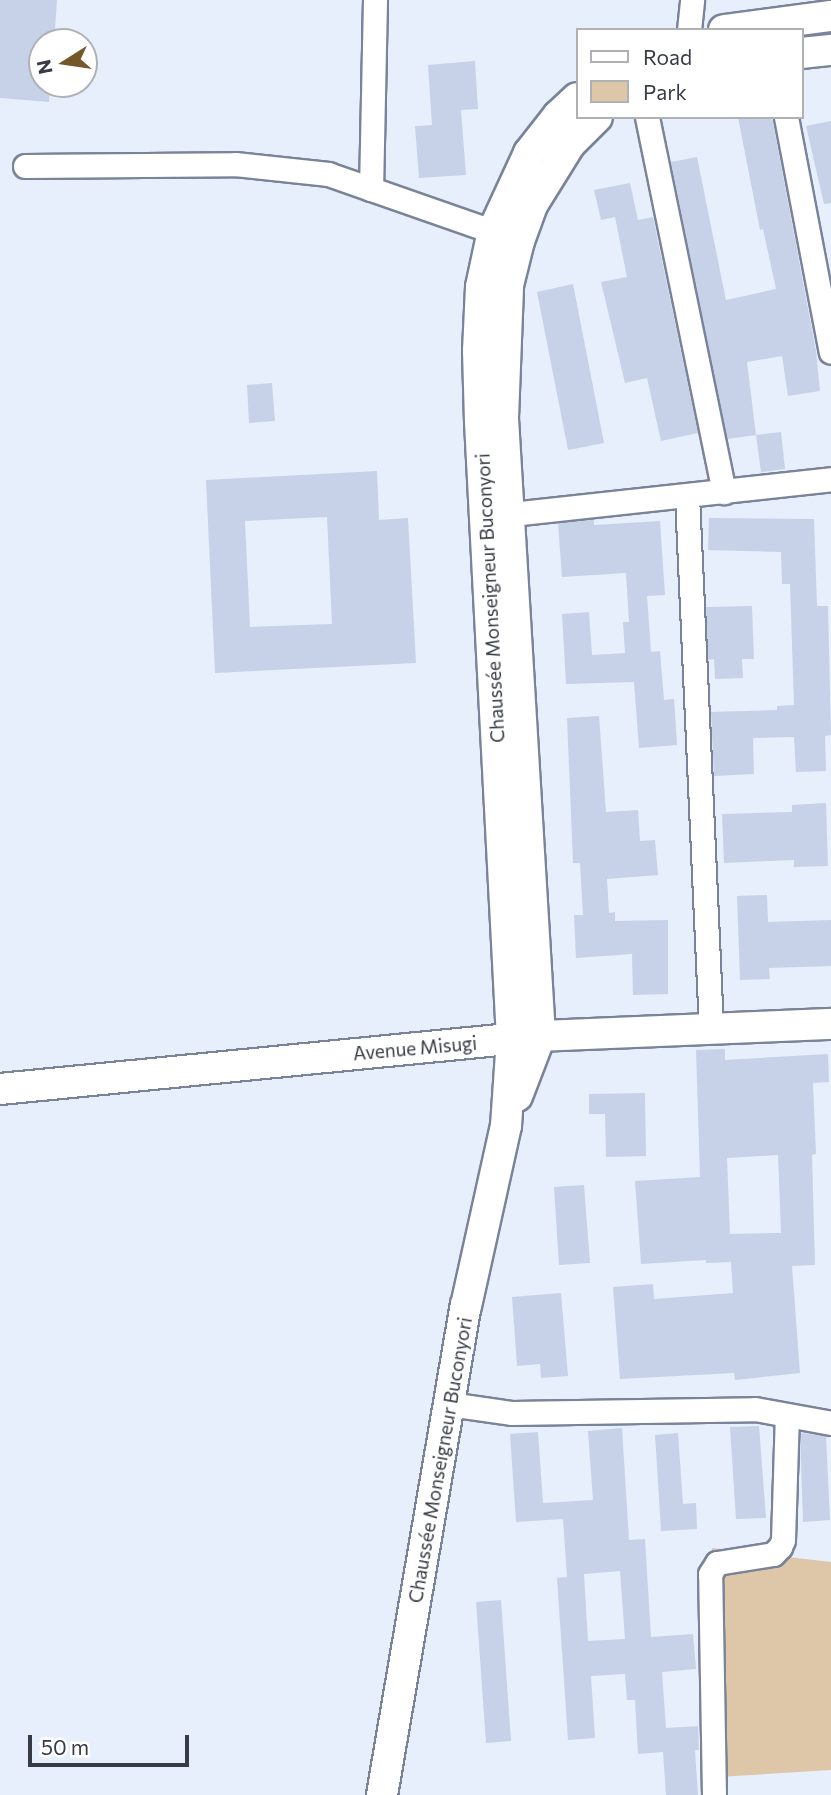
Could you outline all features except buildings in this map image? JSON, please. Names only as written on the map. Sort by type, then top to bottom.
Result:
[{"type":"street","points":[[371,188],[375,0]]},
{"type":"street","points":[[689,28],[692,0]]},
{"type":"street","points":[[739,28],[831,16]]},
{"type":"street","points":[[803,53],[831,50]]},
{"type":"street","name":"Chaussée Monseigneur Buconyori","points":[[382,1795],[449,1404],[526,1038],[497,515],[508,285],[506,236],[529,153],[558,116],[576,99]]},
{"type":"street","name":"Chaussée Monseigneur Buconyori","points":[[506,236],[532,205],[550,172],[570,144],[595,119]]},
{"type":"street","points":[[647,119],[724,492]]},
{"type":"street","points":[[786,119],[831,352]]},
{"type":"street","points":[[25,166],[235,164],[328,174],[506,236]]},
{"type":"street","points":[[497,515],[831,479]]},
{"type":"street","points":[[687,496],[711,1028]]},
{"type":"street","name":"Avenue Misugi","points":[[0,1089],[526,1038],[831,1024]]},
{"type":"street","points":[[449,1404],[512,1413],[596,1414],[755,1409],[831,1423]]},
{"type":"street","points":[[714,1795],[710,1574],[717,1563],[773,1554],[780,1547],[783,1540],[787,1416]]},
{"type":"green space","points":[[712,1548],[831,1562],[831,1770],[718,1777]]}]
